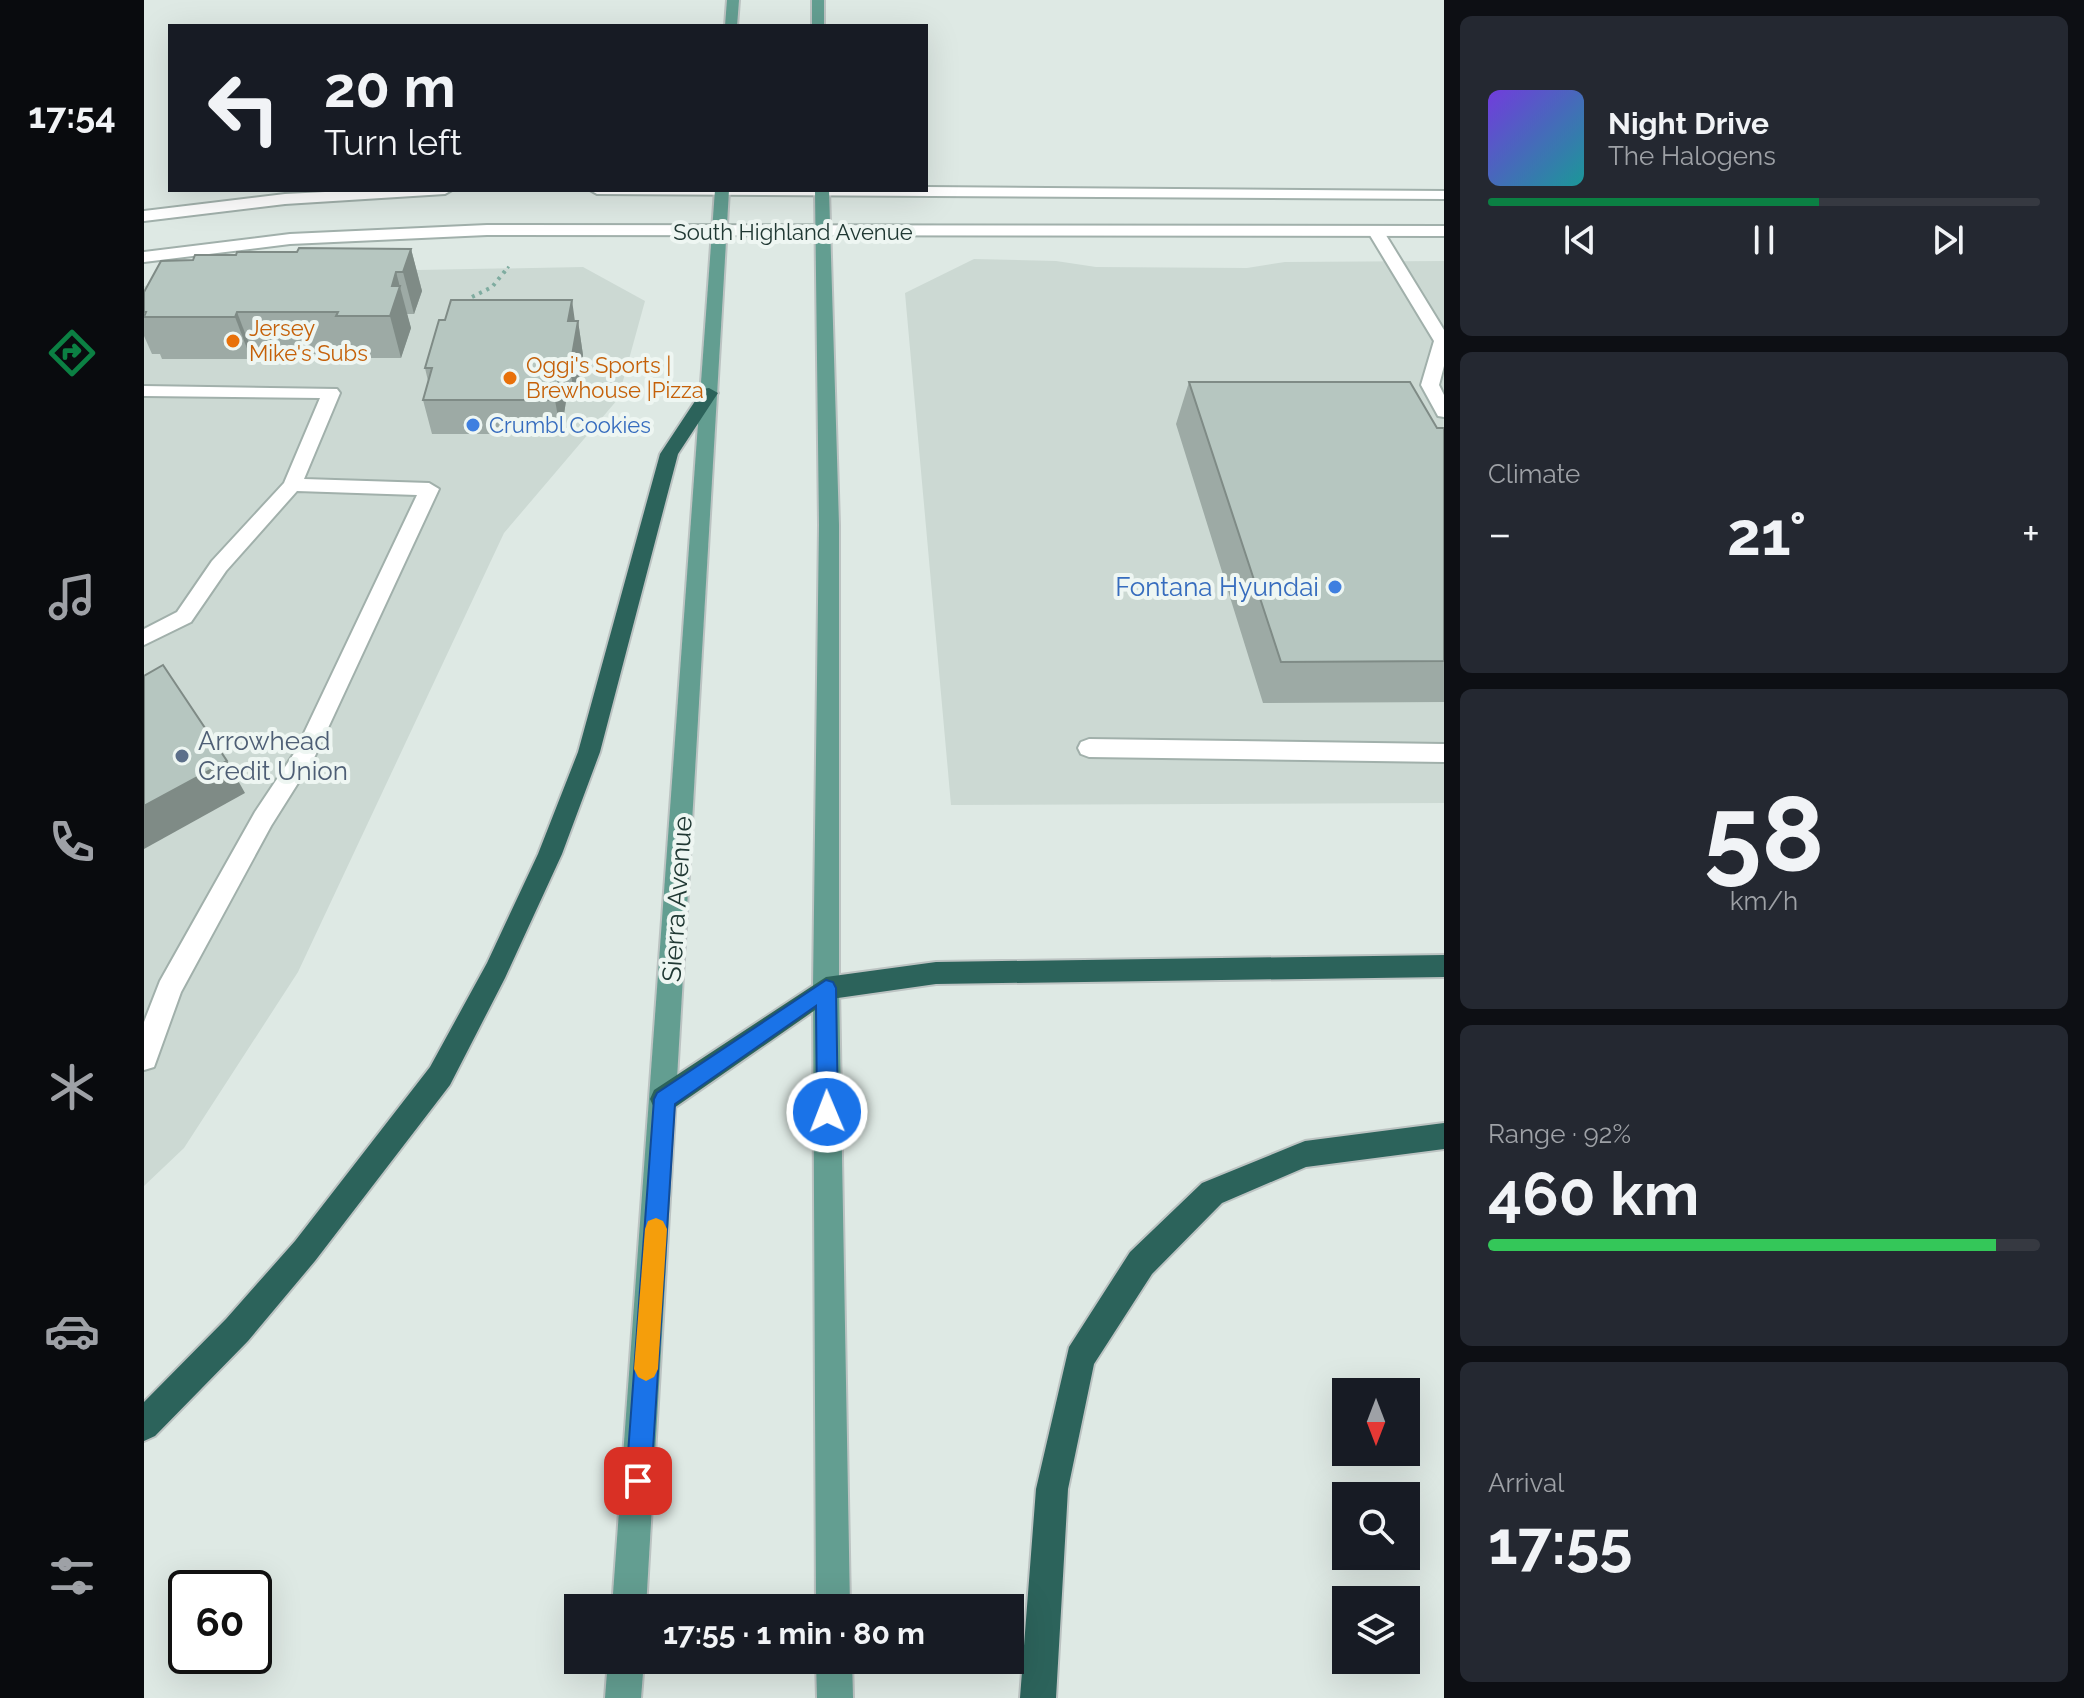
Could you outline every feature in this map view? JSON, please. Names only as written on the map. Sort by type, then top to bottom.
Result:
[{"type":"highway","points":[[144,1425],[237,1330],[305,1251],[440,1076],[496,970],[550,854],[589,752],[669,454],[709,393]]},
{"type":"highway","points":[[664,1099],[826,988],[936,973],[1444,966]]},
{"type":"highway","points":[[1038,1698],[1052,1489],[1080,1358],[1141,1263],[1212,1193],[1305,1154],[1444,1136]]},
{"type":"main road","points":[[731,24],[733,0]]},
{"type":"main road","points":[[818,0],[818,24]]},
{"type":"main road","name":"Sierra Avenue","points":[[630,1594],[722,192]]},
{"type":"main road","points":[[822,192],[829,525],[826,988],[833,1594]]},
{"type":"main road","points":[[623,1698],[625,1674]]},
{"type":"main road","points":[[834,1674],[835,1698]]},
{"type":"street","points":[[144,216],[285,199],[409,192]]},
{"type":"street","name":"South Highland Avenue","points":[[822,192],[1444,195]]},
{"type":"street","name":"South Highland Avenue","points":[[144,257],[290,239],[487,230],[824,233],[1444,231]]},
{"type":"street","points":[[1376,232],[1394,257],[1443,343],[1430,385],[1444,412]]},
{"type":"street","points":[[144,391],[331,393],[292,485],[219,566],[184,617],[144,638]]},
{"type":"street","points":[[144,1058],[169,989],[263,819],[304,756],[429,489],[292,485]]},
{"type":"street","points":[[1089,748],[1444,753]]},
{"type":"path","points":[[472,297],[492,287],[511,264]]},
{"type":"shaded area","points":[[974,259],[1056,261],[1096,267],[1247,268],[1285,262],[1444,261],[1444,803],[951,805],[905,293]]},
{"type":"shaded area","points":[[583,267],[645,301],[618,399],[504,533],[298,972],[184,1148],[144,1186],[144,286],[260,273]]},
{"type":"building","points":[[299,248],[411,249],[403,272],[396,272],[392,286],[400,286],[390,316],[336,316],[338,312],[237,312],[235,317],[144,317],[144,292],[161,261],[193,260],[195,255],[236,255],[237,252],[297,252]]},
{"type":"building","name":"Oggi's Sports | Brewhouse |Pizza","points":[[451,300],[572,300],[568,321],[578,321],[570,367],[561,367],[555,400],[423,400],[432,368],[425,368],[439,320],[445,320]]},
{"type":"building","name":"Fontana Hyundai","points":[[1189,382],[1410,382],[1437,428],[1444,428],[1444,661],[1281,662]]},
{"type":"building","points":[[163,665],[227,761],[144,806],[144,676]]},
{"type":"slow traffic","points":[[646,1369],[656,1229]]},
{"type":"place","name":"Jersey Mike's Subs","points":[[233,341]]},
{"type":"place","name":"Oggi's Sports | Brewhouse |Pizza","points":[[510,378]]},
{"type":"place","name":"Crumbl Cookies","points":[[473,425]]},
{"type":"place","name":"Fontana Hyundai","points":[[1335,587]]},
{"type":"place","name":"Arrowhead Credit Union","points":[[182,756]]},
{"type":"route","points":[[638,1481],[664,1099],[826,988],[827,1112]]}]
